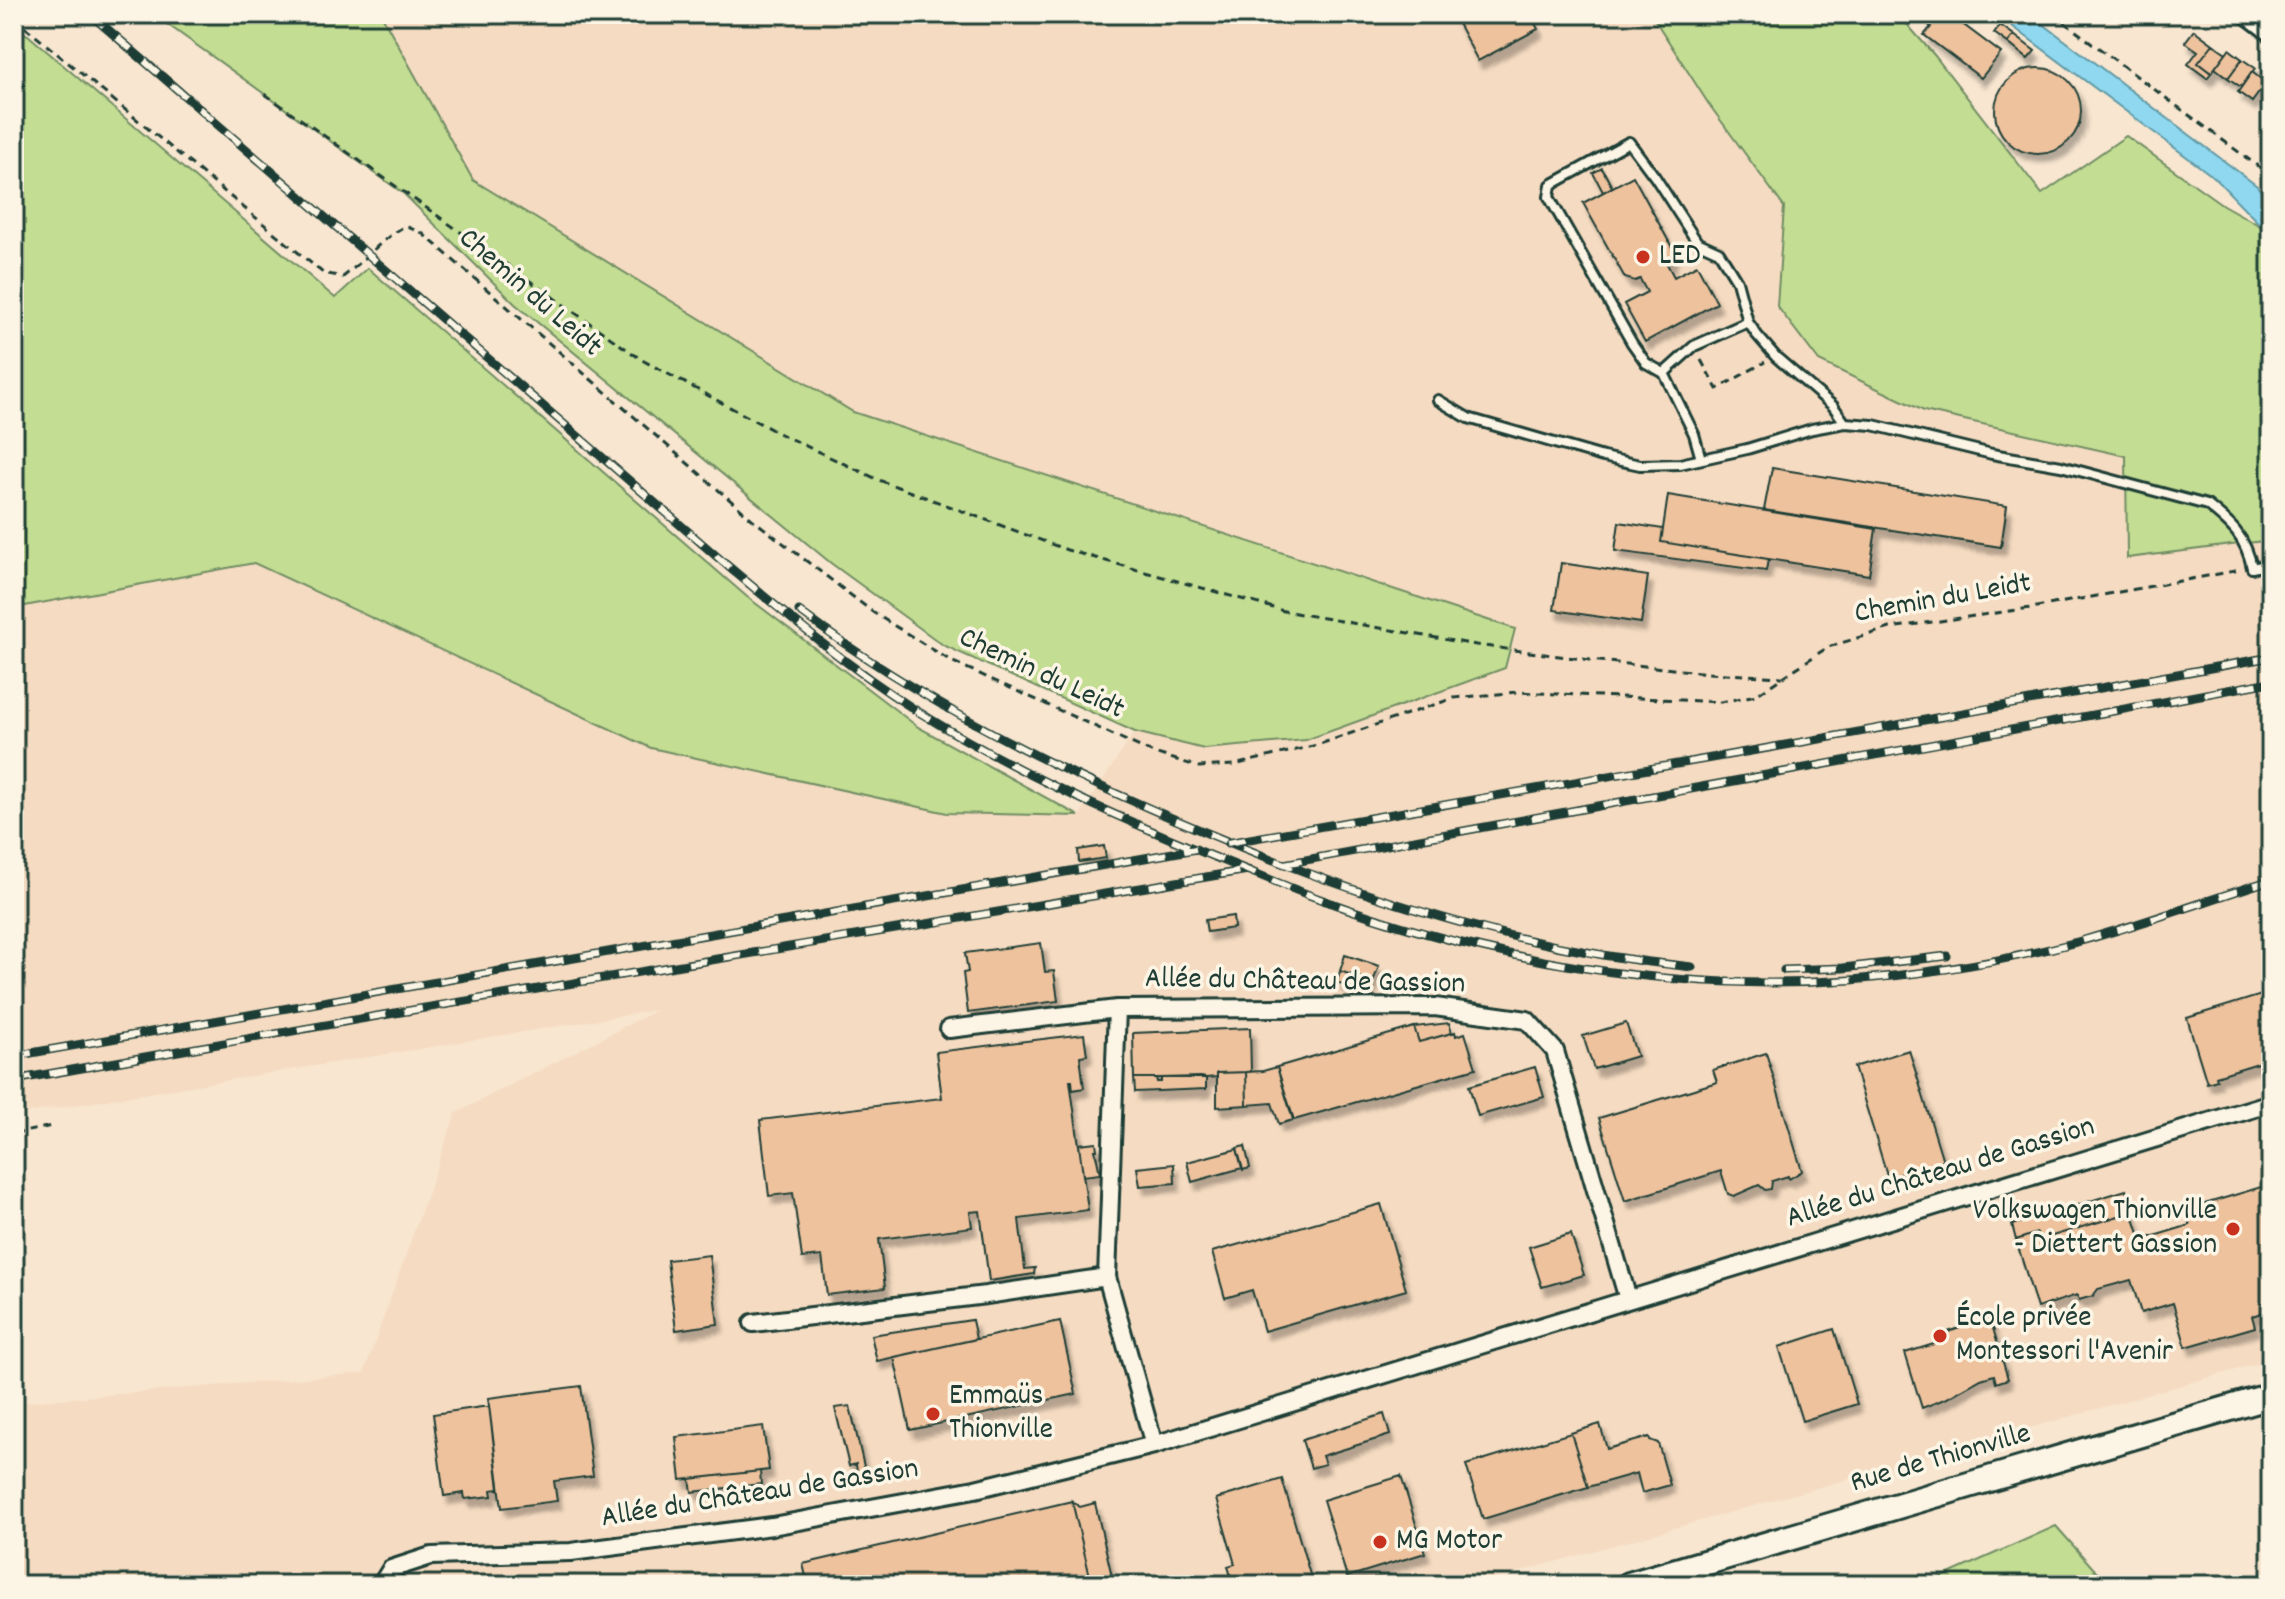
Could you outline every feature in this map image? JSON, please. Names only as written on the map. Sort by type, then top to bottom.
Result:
[{"type":"main road","name":"Rue de Thionville","points":[[1629,1585],[2271,1396]]},
{"type":"street","points":[[2246,14],[2271,33]]},
{"type":"street","name":"Allée du Château de Gassion","points":[[949,1029],[1117,1009],[1435,1007],[1527,1020],[1555,1051],[1628,1299]]},
{"type":"street","name":"Allée du Château de Gassion","points":[[1117,1009],[1107,1277],[1154,1445]]},
{"type":"street","name":"Allée du Château de Gassion","points":[[381,1585],[391,1569],[431,1556],[571,1552],[772,1526],[975,1489],[1154,1445],[2271,1103]]},
{"type":"street","points":[[753,1323],[1107,1277]]},
{"type":"lane","points":[[1701,459],[1694,434],[1664,373],[1646,363],[1632,343],[1549,197],[1551,185],[1629,142],[1697,242],[1719,252],[1737,281],[1748,322],[1776,357],[1833,406],[1845,423]]},
{"type":"lane","points":[[1664,373],[1694,346],[1748,322]]},
{"type":"lane","points":[[1438,400],[1468,418],[1640,465],[1680,464],[1845,423],[1873,425],[1992,454],[2061,466],[2207,505],[2245,542],[2252,568],[2271,564]]},
{"type":"path","points":[[2053,14],[2271,176]]},
{"type":"path","name":"Chemin du Leidt","points":[[14,18],[323,273],[343,277],[390,234],[405,226],[422,233],[752,519],[874,613],[951,661],[1151,752],[1199,767],[1234,765],[1317,745],[1454,698],[1518,692],[1721,702],[1756,695],[1828,647],[1890,628],[2031,608],[2252,568]]},
{"type":"path","points":[[265,94],[642,360],[780,434],[879,480],[1067,550],[1284,611],[1414,635],[1576,658],[1709,673],[1782,677]]},
{"type":"path","points":[[1694,346],[1717,389],[1776,357]]},
{"type":"path","points":[[14,1134],[52,1126]]},
{"type":"shaded area","points":[[381,14],[1651,14],[1708,103],[1784,207],[1777,306],[1924,411],[2127,456],[2128,558],[2271,540],[2271,1360],[1472,1585],[14,1585],[14,1403],[364,1373],[456,1113],[657,1010],[14,1115],[14,608],[254,563],[651,748],[1079,816],[1135,732],[1204,749],[1506,667],[1515,629],[853,412],[473,180]]},
{"type":"green space","points":[[153,14],[381,14],[473,180],[853,412],[1515,629],[1505,668],[1306,740],[1204,749],[1135,732],[943,645],[832,564],[515,304],[404,194]]},
{"type":"green space","points":[[1651,14],[1898,14],[1935,56],[2042,194],[2126,136],[2223,205],[2271,232],[2271,540],[2127,558],[2126,456],[1924,411],[1819,361],[1777,306],[1784,207],[1708,103]]},
{"type":"green space","points":[[14,28],[28,35],[335,298],[368,268],[746,596],[918,727],[1079,816],[947,813],[651,748],[254,563],[14,608]]},
{"type":"green space","points":[[2056,1526],[2108,1585],[1924,1585]]},
{"type":"water","points":[[1996,14],[2030,14],[2257,186],[2271,205],[2271,236],[2215,178]]},
{"type":"building","points":[[1453,14],[1530,14],[1538,29],[1478,61]]},
{"type":"building","points":[[1940,14],[1949,14],[2001,53],[1981,78],[1924,35],[1931,27],[1926,22],[1927,17],[1932,15],[1938,18]]},
{"type":"building","points":[[2000,25],[2014,35],[2008,43],[1994,33]]},
{"type":"building","points":[[2194,30],[2213,44],[2198,63],[2211,73],[2207,78],[2188,64],[2198,51],[2185,42]]},
{"type":"building","points":[[2014,35],[2035,51],[2028,59],[2008,43]]},
{"type":"building","points":[[2213,44],[2226,53],[2211,73],[2198,63]]},
{"type":"building","points":[[2229,49],[2242,59],[2228,78],[2215,68]]},
{"type":"building","points":[[2242,59],[2255,68],[2241,87],[2228,78]]},
{"type":"building","points":[[2038,68],[2062,75],[2074,87],[2081,111],[2074,135],[2062,147],[2038,154],[2014,147],[2002,135],[1995,111],[2002,87],[2014,75]]},
{"type":"building","points":[[2252,72],[2266,83],[2252,102],[2238,92]]},
{"type":"building","points":[[1602,168],[1612,187],[1603,192],[1593,173]]},
{"type":"building","name":"LED","points":[[1633,176],[1674,251],[1671,262],[1667,264],[1674,277],[1697,265],[1717,303],[1645,342],[1624,304],[1647,292],[1640,279],[1625,278],[1583,203]]},
{"type":"building","points":[[1772,468],[2007,506],[2001,547],[1764,510]]},
{"type":"building","points":[[1668,495],[1876,529],[1869,575],[1661,542]]},
{"type":"building","points":[[1619,522],[1663,529],[1661,542],[1768,559],[1766,571],[1615,551]]},
{"type":"building","points":[[1561,563],[1648,576],[1641,623],[1554,610]]},
{"type":"building","points":[[1104,846],[1106,858],[1079,862],[1078,850]]},
{"type":"building","points":[[1233,916],[1234,928],[1207,932],[1205,920]]},
{"type":"building","points":[[1041,943],[1045,972],[1054,971],[1058,1001],[968,1013],[963,973],[968,972],[965,953]]},
{"type":"building","points":[[1345,955],[1379,966],[1373,982],[1340,971]]},
{"type":"building","points":[[1340,971],[1372,982],[1369,993],[1337,983]]},
{"type":"building","points":[[2271,992],[2271,1059],[2216,1076],[2217,1080],[2207,1083],[2187,1018]]},
{"type":"building","points":[[1449,1023],[1452,1033],[1419,1042],[1414,1027]]},
{"type":"building","points":[[1626,1023],[1637,1056],[1594,1069],[1583,1036]]},
{"type":"building","points":[[1414,1027],[1419,1042],[1455,1032],[1456,1036],[1465,1033],[1476,1068],[1294,1120],[1277,1067]]},
{"type":"building","points":[[1250,1028],[1251,1072],[1217,1073],[1217,1077],[1206,1078],[1134,1078],[1133,1033]]},
{"type":"building","points":[[1084,1034],[1087,1055],[1080,1056],[1084,1088],[1073,1090],[1070,1081],[1088,1210],[1019,1219],[1025,1269],[1035,1268],[1034,1274],[989,1281],[980,1211],[970,1212],[972,1227],[879,1239],[885,1288],[827,1295],[822,1256],[802,1258],[793,1193],[769,1196],[760,1120],[942,1098],[936,1052]]},
{"type":"building","points":[[1909,1050],[1943,1161],[1888,1178],[1854,1067]]},
{"type":"building","points":[[1766,1053],[1802,1171],[1789,1179],[1788,1176],[1772,1181],[1771,1189],[1765,1190],[1759,1185],[1734,1196],[1728,1194],[1721,1171],[1625,1201],[1599,1118],[1717,1082],[1713,1070]]},
{"type":"building","points":[[1277,1067],[1293,1120],[1279,1124],[1272,1103],[1247,1105],[1246,1072]]},
{"type":"building","points":[[1535,1067],[1544,1097],[1478,1116],[1469,1086]]},
{"type":"building","points":[[1246,1072],[1247,1105],[1217,1107],[1217,1073]]},
{"type":"building","points":[[1134,1078],[1156,1078],[1157,1082],[1161,1082],[1161,1078],[1206,1078],[1206,1089],[1135,1092]]},
{"type":"building","points":[[1096,1142],[1100,1174],[1083,1176],[1079,1144]]},
{"type":"building","points":[[1245,1146],[1250,1168],[1243,1170],[1237,1148]]},
{"type":"building","points":[[1237,1149],[1242,1168],[1192,1182],[1187,1162]]},
{"type":"building","points":[[1174,1164],[1175,1183],[1140,1186],[1137,1168]]},
{"type":"building","points":[[2271,1184],[2271,1275],[2264,1277],[2271,1310],[2252,1316],[2255,1327],[2186,1347],[2173,1303],[2141,1313],[2131,1280],[2098,1289],[2093,1296],[2079,1300],[2077,1295],[2037,1308],[2016,1240],[2037,1233],[2039,1240],[2132,1212],[2141,1240],[2190,1225],[2185,1210]]},
{"type":"building","points":[[2126,1190],[2132,1212],[2039,1240],[2037,1233],[2016,1240],[2012,1225]]},
{"type":"building","points":[[1381,1204],[1406,1290],[1264,1331],[1252,1290],[1225,1298],[1212,1252]]},
{"type":"building","points":[[1571,1234],[1584,1275],[1542,1287],[1529,1247]]},
{"type":"building","points":[[709,1255],[718,1324],[676,1330],[667,1260]]},
{"type":"building","points":[[1990,1318],[2008,1379],[1996,1383],[1994,1375],[1981,1379],[1922,1408],[1905,1353],[1947,1340],[1945,1333]]},
{"type":"building","points":[[972,1320],[976,1339],[877,1361],[871,1335]]},
{"type":"building","points":[[1060,1321],[1076,1394],[910,1430],[894,1357]]},
{"type":"building","points":[[1834,1329],[1857,1404],[1802,1421],[1779,1347]]},
{"type":"building","points":[[581,1386],[593,1476],[554,1481],[557,1501],[502,1508],[488,1398]]},
{"type":"building","points":[[489,1406],[499,1489],[491,1490],[492,1496],[465,1499],[464,1493],[444,1496],[433,1414]]},
{"type":"building","points":[[850,1406],[865,1471],[857,1472],[856,1464],[849,1466],[835,1408]]},
{"type":"building","points":[[1384,1414],[1390,1435],[1322,1456],[1325,1464],[1311,1468],[1302,1440]]},
{"type":"building","points":[[1600,1424],[1607,1449],[1649,1437],[1658,1443],[1670,1485],[1642,1493],[1637,1473],[1588,1487],[1571,1433]]},
{"type":"building","points":[[763,1426],[769,1470],[681,1480],[676,1437]]},
{"type":"building","points":[[1571,1433],[1588,1487],[1483,1519],[1466,1465]]},
{"type":"building","points":[[760,1471],[761,1484],[692,1492],[690,1479]]},
{"type":"building","points":[[1401,1476],[1425,1553],[1347,1577],[1323,1500]]},
{"type":"building","points":[[1282,1479],[1313,1585],[1233,1584],[1228,1566],[1235,1564],[1216,1499]]},
{"type":"building","points":[[1072,1501],[1092,1585],[808,1585],[803,1564]]},
{"type":"building","points":[[1072,1501],[1080,1507],[1095,1503],[1114,1585],[1092,1585]]},
{"type":"railway","points":[[90,14],[729,567],[866,676],[950,731],[1060,789],[1293,889],[1449,940],[1582,968],[1717,982],[1784,983],[1909,974],[2024,955],[2105,934],[2271,880]]},
{"type":"railway","points":[[799,611],[894,676],[992,733],[1095,784],[1259,854],[1380,898],[1503,934],[1565,948],[1692,967]]},
{"type":"railway","points":[[1227,843],[2271,657]]},
{"type":"railway","points":[[1284,864],[2271,682]]},
{"type":"railway","points":[[14,1056],[1196,849]]},
{"type":"railway","points":[[14,1080],[1248,870]]},
{"type":"railway","points":[[1784,970],[1843,968],[1947,956]]},
{"type":"place","name":"LED","points":[[1643,257]]},
{"type":"place","name":"Volkswagen Thionville - Diettert Gassion","points":[[2233,1229]]},
{"type":"place","name":"École privée Montessori l'Avenir","points":[[1940,1336]]},
{"type":"place","name":"Emmaüs Thionville","points":[[933,1414]]},
{"type":"place","name":"MG Motor","points":[[1380,1542]]}]
